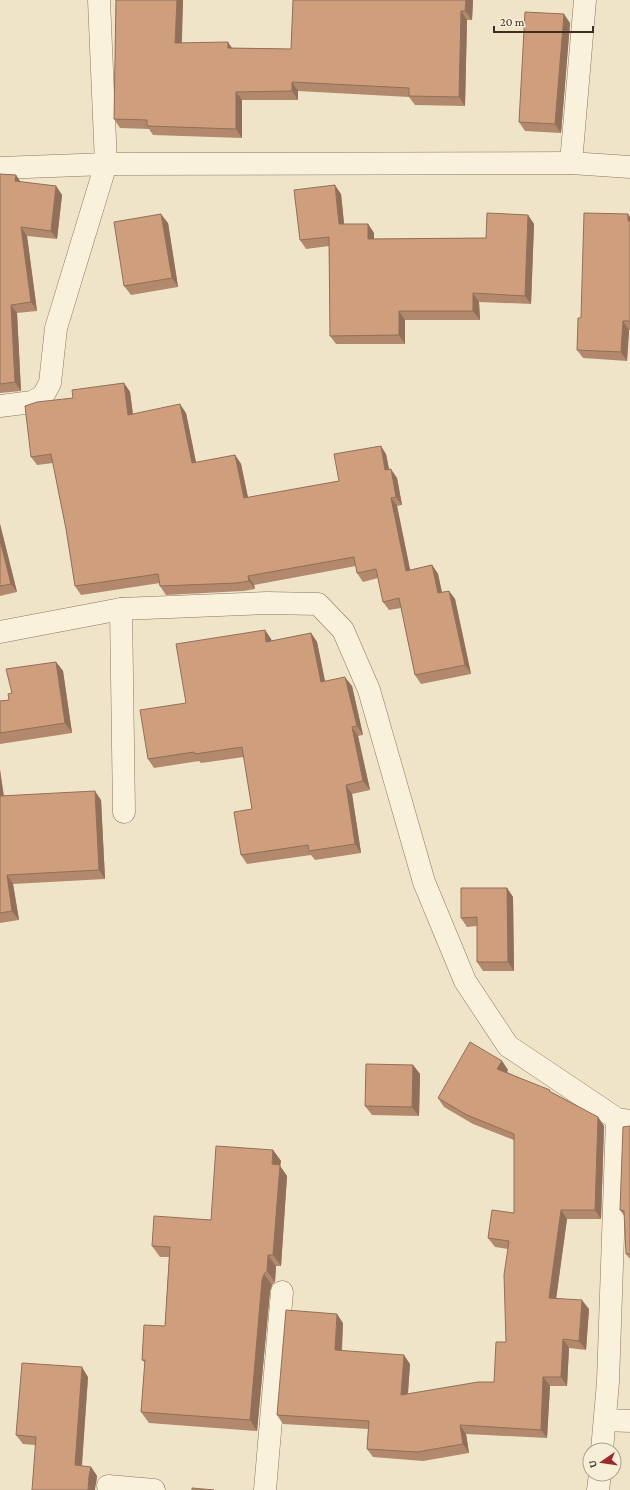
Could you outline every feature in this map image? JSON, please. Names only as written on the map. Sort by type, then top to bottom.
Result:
[{"type":"street","points":[[0,406],[32,402],[43,396],[50,383],[56,328],[106,164],[99,0]]},
{"type":"street","points":[[571,163],[585,0]]},
{"type":"street","points":[[0,168],[106,164],[571,163],[630,167]]},
{"type":"street","points":[[0,632],[121,609],[267,603],[318,604],[343,630],[369,690],[424,882],[465,981],[508,1046],[623,1120],[608,1382],[603,1442]]},
{"type":"street","points":[[121,609],[124,812]]},
{"type":"street","points":[[265,1490],[282,1292]]},
{"type":"street","points":[[605,1420],[630,1421]]},
{"type":"street","points":[[108,1486],[154,1490]]},
{"type":"building","points":[[116,0],[177,0],[175,43],[228,42],[228,48],[291,49],[293,0],[466,0],[465,11],[461,11],[459,97],[409,96],[409,88],[292,82],[292,91],[236,92],[236,129],[147,126],[147,120],[114,119]]},
{"type":"building","points":[[525,12],[564,14],[555,124],[519,122]]},
{"type":"building","points":[[0,174],[16,175],[15,181],[56,186],[51,231],[21,227],[31,302],[11,305],[15,382],[0,384]]},
{"type":"building","points":[[335,185],[339,224],[368,224],[368,239],[486,238],[487,213],[528,215],[525,296],[473,293],[473,311],[399,311],[399,335],[330,336],[329,237],[300,240],[294,190]]},
{"type":"building","points":[[584,213],[628,214],[628,221],[630,221],[630,321],[623,321],[621,352],[577,350],[578,318],[581,318]]},
{"type":"building","points":[[161,214],[172,278],[124,286],[114,222]]},
{"type":"building","points":[[124,383],[128,415],[180,404],[192,463],[235,455],[244,498],[339,481],[334,454],[381,446],[385,470],[391,469],[396,497],[391,498],[406,571],[432,565],[438,593],[449,591],[465,665],[415,675],[399,598],[383,602],[376,569],[357,573],[354,557],[248,576],[249,581],[237,583],[160,586],[158,574],[75,586],[66,529],[51,454],[31,457],[25,406],[37,402],[73,398],[72,390]]},
{"type":"building","points":[[0,540],[11,584],[0,586]]},
{"type":"building","points":[[265,630],[266,642],[311,633],[321,682],[345,677],[357,726],[352,727],[363,781],[346,785],[355,844],[309,851],[308,845],[241,855],[234,812],[252,809],[242,747],[148,759],[140,710],[186,703],[176,644]]},
{"type":"building","points":[[56,662],[65,723],[0,733],[0,701],[9,700],[8,694],[12,693],[6,669]]},
{"type":"building","points":[[95,791],[99,870],[7,875],[12,911],[0,913],[0,796]]},
{"type":"building","points":[[461,888],[507,888],[508,962],[477,962],[477,917],[461,918]]},
{"type":"building","points":[[470,1042],[502,1061],[497,1069],[550,1090],[549,1091],[598,1117],[595,1210],[561,1210],[549,1298],[582,1300],[579,1341],[563,1339],[561,1377],[543,1377],[541,1430],[460,1425],[463,1444],[417,1452],[367,1449],[369,1421],[277,1415],[286,1310],[337,1314],[335,1350],[404,1355],[401,1395],[478,1382],[494,1382],[496,1342],[506,1342],[504,1275],[509,1241],[488,1238],[492,1210],[514,1213],[514,1134],[467,1115],[438,1098]]},
{"type":"building","points":[[366,1064],[413,1065],[412,1107],[365,1106]]},
{"type":"building","points":[[630,1126],[630,1254],[626,1254],[624,1211],[620,1210],[623,1127]]},
{"type":"building","points":[[216,1146],[273,1150],[272,1164],[280,1165],[273,1255],[268,1255],[267,1271],[262,1280],[250,1420],[141,1412],[145,1360],[142,1360],[144,1325],[165,1326],[170,1247],[152,1246],[154,1216],[211,1220]]},
{"type":"building","points":[[22,1363],[82,1367],[75,1465],[91,1467],[88,1490],[32,1490],[36,1437],[16,1435]]},
{"type":"building","points":[[192,1488],[214,1490],[192,1490]]}]
